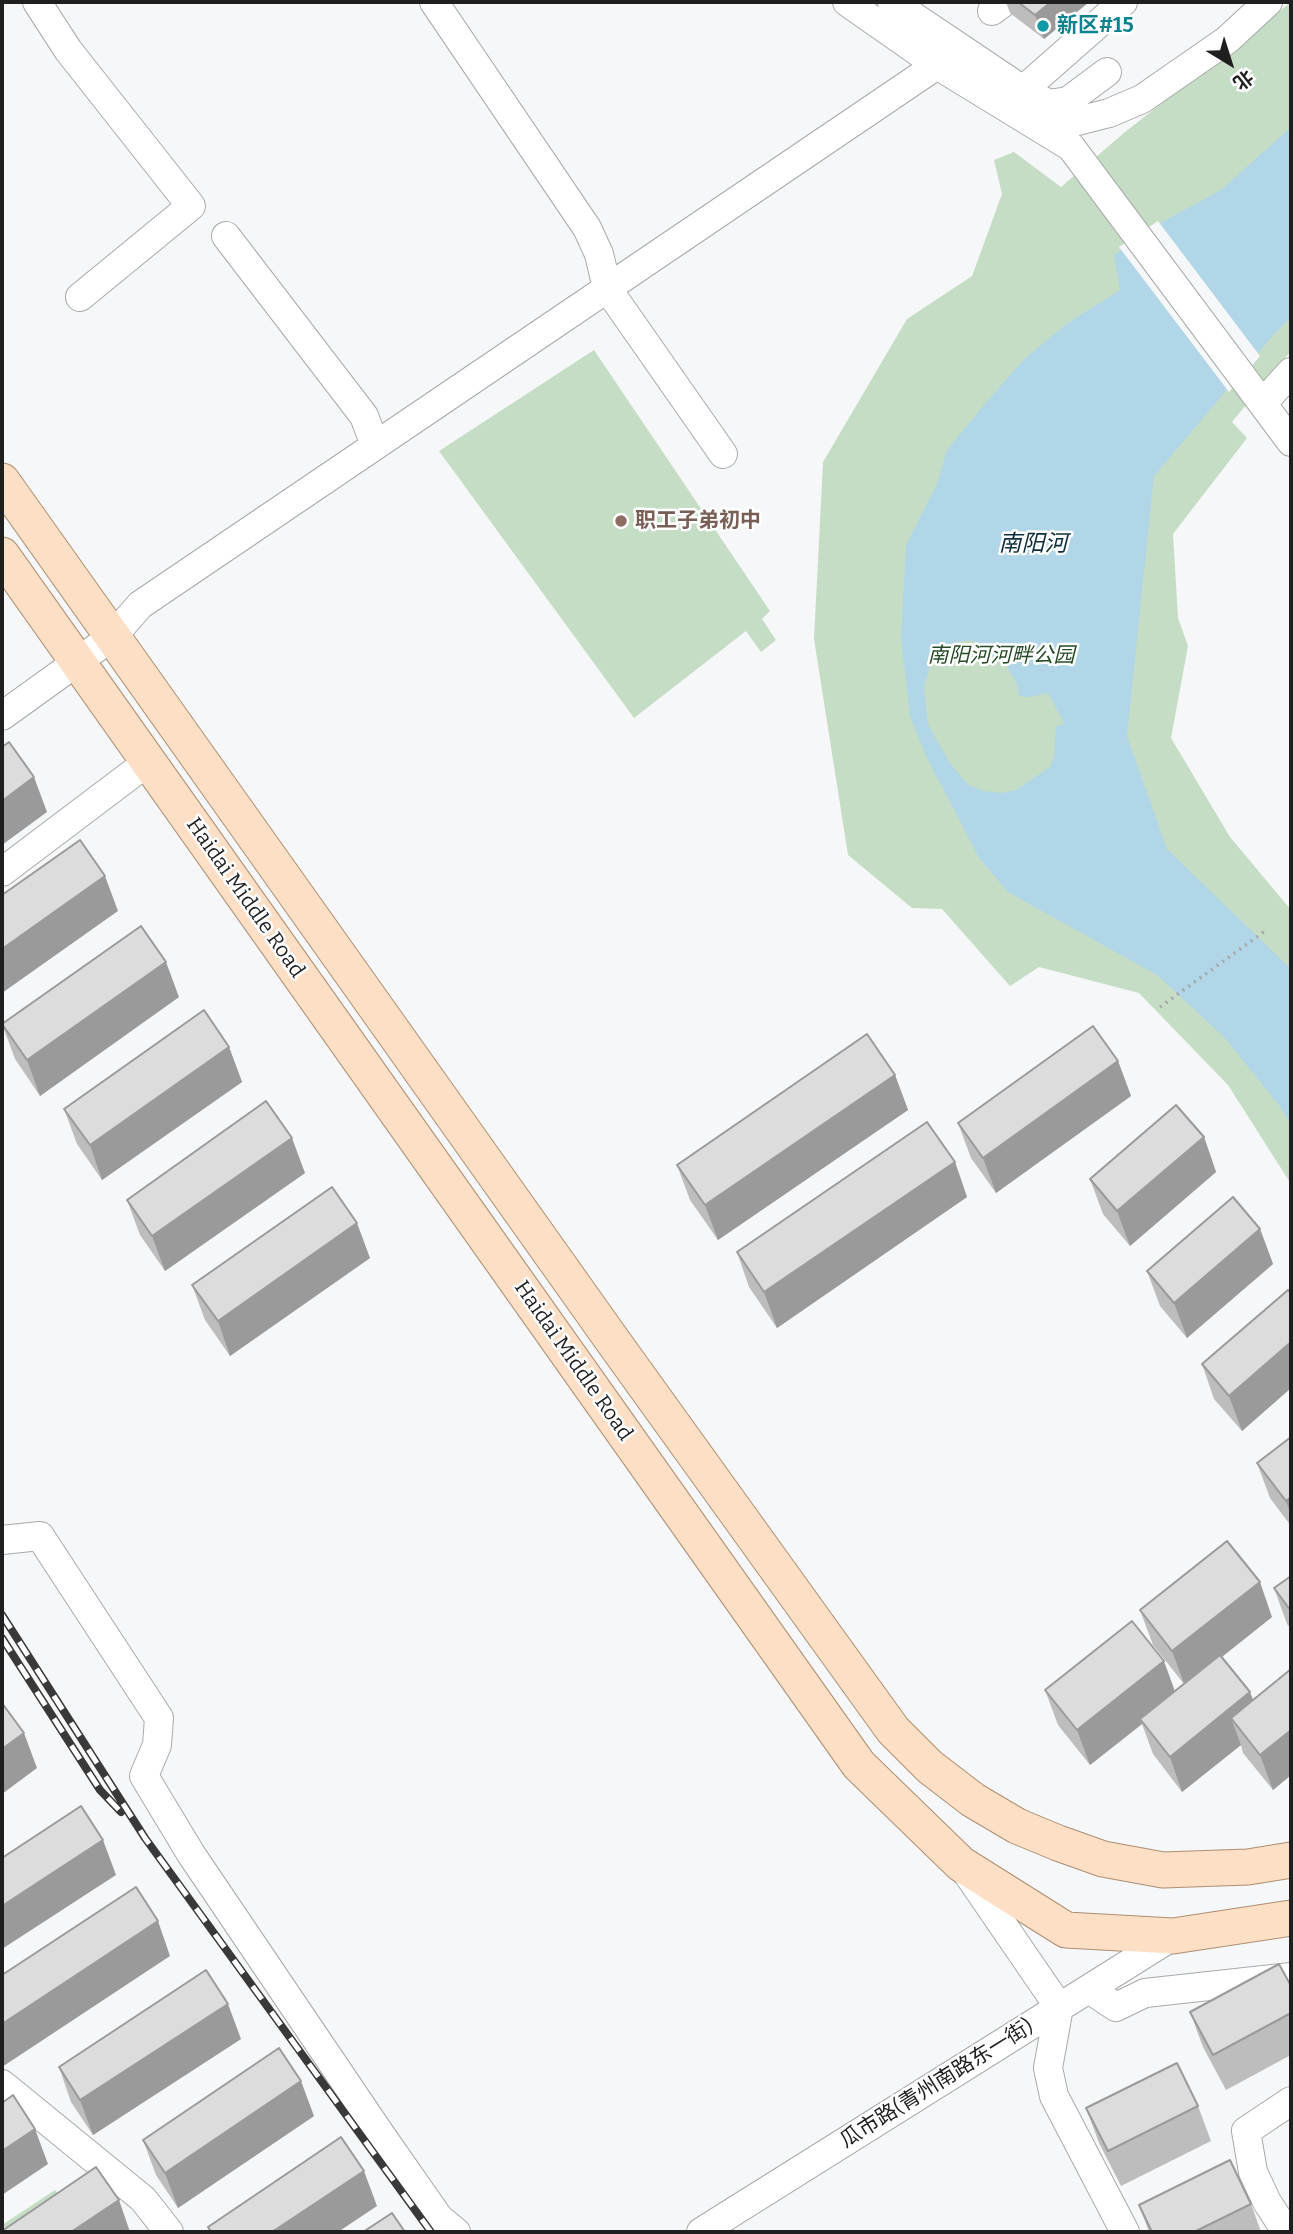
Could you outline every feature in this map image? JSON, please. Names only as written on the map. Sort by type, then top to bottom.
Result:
[{"type":"main road","name":"Haidai Middle Road","points":[[2,481],[615,1344],[893,1730],[930,1767],[973,1800],[1017,1826],[1103,1860],[1163,1870],[1248,1867],[1291,1860]]},
{"type":"main road","name":"Haidai Middle Road","points":[[2,555],[859,1765],[961,1864],[1066,1930],[1173,1936],[1291,1918]]},
{"type":"street","points":[[37,2],[68,50],[191,206],[80,297]]},
{"type":"street","points":[[434,2],[587,228],[599,254],[607,288],[723,454]]},
{"type":"street","points":[[847,2],[937,65],[1071,147],[1291,442]]},
{"type":"street","points":[[892,2],[1023,90],[1049,104],[1068,101],[1107,72]]},
{"type":"street","points":[[1023,90],[1123,2]]},
{"type":"street","points":[[1039,127],[1066,124],[1109,113],[1142,99],[1227,40],[1268,2]]},
{"type":"street","points":[[2,716],[113,636],[139,605],[937,65]]},
{"type":"street","points":[[226,236],[364,416],[375,445]]},
{"type":"street","points":[[1256,394],[1291,372]]},
{"type":"street","points":[[2,872],[149,761]]},
{"type":"street","points":[[2,1540],[40,1536],[159,1718],[157,1745],[144,1776],[191,1854],[381,2135],[439,2218],[456,2232]]},
{"type":"street","points":[[961,1864],[1059,2007],[1048,2068],[1054,2096],[1125,2232]]},
{"type":"street","name":"瓜市路(青州南路东一街)","points":[[701,2232],[1173,1936]]},
{"type":"street","points":[[1090,1989],[1116,2007],[1146,1993],[1291,1977]]},
{"type":"street","points":[[2,2084],[143,2199],[169,2232]]},
{"type":"street","points":[[1285,2232],[1253,2172],[1246,2131],[1291,2101]]},
{"type":"path","points":[[1160,1007],[1265,931]]},
{"type":"green space","name":"南阳河河畔公园","points":[[1291,2],[1291,351],[1232,422],[1247,438],[1173,534],[1178,618],[1188,646],[1171,738],[1230,837],[1291,910],[1291,1184],[1228,1085],[1139,993],[1039,967],[1010,986],[942,909],[912,908],[848,855],[814,639],[823,462],[907,319],[972,276],[1002,194],[994,160],[1014,152],[1061,187],[1125,132]]},
{"type":"green space","points":[[594,350],[770,611],[762,619],[776,640],[761,652],[746,631],[634,718],[439,451]]},
{"type":"green space","points":[[55,2190],[64,2202],[2,2232],[2,2225]]},
{"type":"water","name":"南阳河","points":[[1291,127],[1291,318],[1275,333],[1154,476],[1127,736],[1167,849],[1291,969],[1291,1125],[1279,1105],[1224,1037],[1157,975],[1008,892],[979,858],[926,756],[910,716],[901,638],[906,545],[937,484],[947,450],[1025,358],[1068,323],[1120,290],[1114,255],[1166,220],[1221,190]],"holes":[[[971,640],[1006,665],[1017,684],[1019,696],[1030,697],[1048,693],[1064,723],[1056,727],[1054,756],[1050,767],[1016,790],[1002,793],[984,791],[968,785],[949,762],[928,724],[924,686],[932,660],[953,643]]]},
{"type":"pier","points":[[1158,221],[1260,356],[1229,392],[1119,247]]},
{"type":"building","points":[[1018,2],[1051,2],[1035,15]]},
{"type":"building","points":[[9,742],[34,777],[2,801],[2,747]]},
{"type":"building","points":[[80,840],[105,876],[2,949],[2,895]]},
{"type":"building","points":[[141,926],[166,962],[27,1060],[2,1024]]},
{"type":"building","points":[[204,1010],[229,1047],[90,1145],[64,1109]]},
{"type":"building","points":[[1093,1026],[1118,1061],[983,1158],[958,1123]]},
{"type":"building","points":[[867,1034],[895,1075],[705,1205],[677,1165]]},
{"type":"building","points":[[266,1101],[292,1138],[152,1236],[127,1200]]},
{"type":"building","points":[[1176,1105],[1204,1137],[1117,1211],[1090,1179]]},
{"type":"building","points":[[927,1122],[955,1162],[764,1292],[737,1252]]},
{"type":"building","points":[[332,1187],[357,1223],[218,1321],[192,1285]]},
{"type":"building","points":[[1233,1197],[1260,1229],[1174,1303],[1147,1271]]},
{"type":"building","points":[[1288,1290],[1291,1294],[1291,1342],[1229,1396],[1202,1364]]},
{"type":"building","points":[[1291,1437],[1291,1497],[1286,1501],[1257,1463]]},
{"type":"building","points":[[1227,1541],[1260,1582],[1172,1651],[1140,1610]]},
{"type":"building","points":[[1291,1576],[1291,1611],[1274,1588]]},
{"type":"building","points":[[1132,1621],[1164,1661],[1077,1730],[1045,1690]]},
{"type":"building","points":[[1220,1655],[1250,1692],[1170,1757],[1140,1719]]},
{"type":"building","points":[[1291,1669],[1291,1730],[1260,1755],[1231,1718]]},
{"type":"building","points":[[2,1703],[24,1733],[2,1749]]},
{"type":"building","points":[[81,1806],[103,1840],[2,1906],[2,1858]]},
{"type":"building","points":[[136,1887],[158,1921],[2,2024],[2,1975]]},
{"type":"building","points":[[1279,1964],[1291,1986],[1291,2013],[1213,2055],[1190,2012]]},
{"type":"building","points":[[206,1970],[228,2004],[80,2100],[59,2067]]},
{"type":"building","points":[[279,2048],[301,2081],[165,2173],[143,2140]]},
{"type":"building","points":[[1177,2063],[1198,2106],[1108,2151],[1086,2108]]},
{"type":"building","points":[[13,2095],[35,2129],[2,2151],[2,2103]]},
{"type":"building","points":[[341,2137],[364,2171],[272,2232],[211,2232],[208,2227]]},
{"type":"building","points":[[1230,2160],[1251,2204],[1194,2232],[1152,2232],[1139,2205]]},
{"type":"building","points":[[96,2167],[119,2200],[71,2232],[2,2232],[2,2231]]},
{"type":"building","points":[[392,2213],[405,2232],[363,2232]]},
{"type":"railway","points":[[2,1615],[145,1838],[431,2232]]},
{"type":"railway","points":[[2,1638],[100,1790],[121,1812]]},
{"type":"place","name":"新区#15","points":[[1043,26]]},
{"type":"place","name":"职工子弟初中","points":[[621,521]]}]
